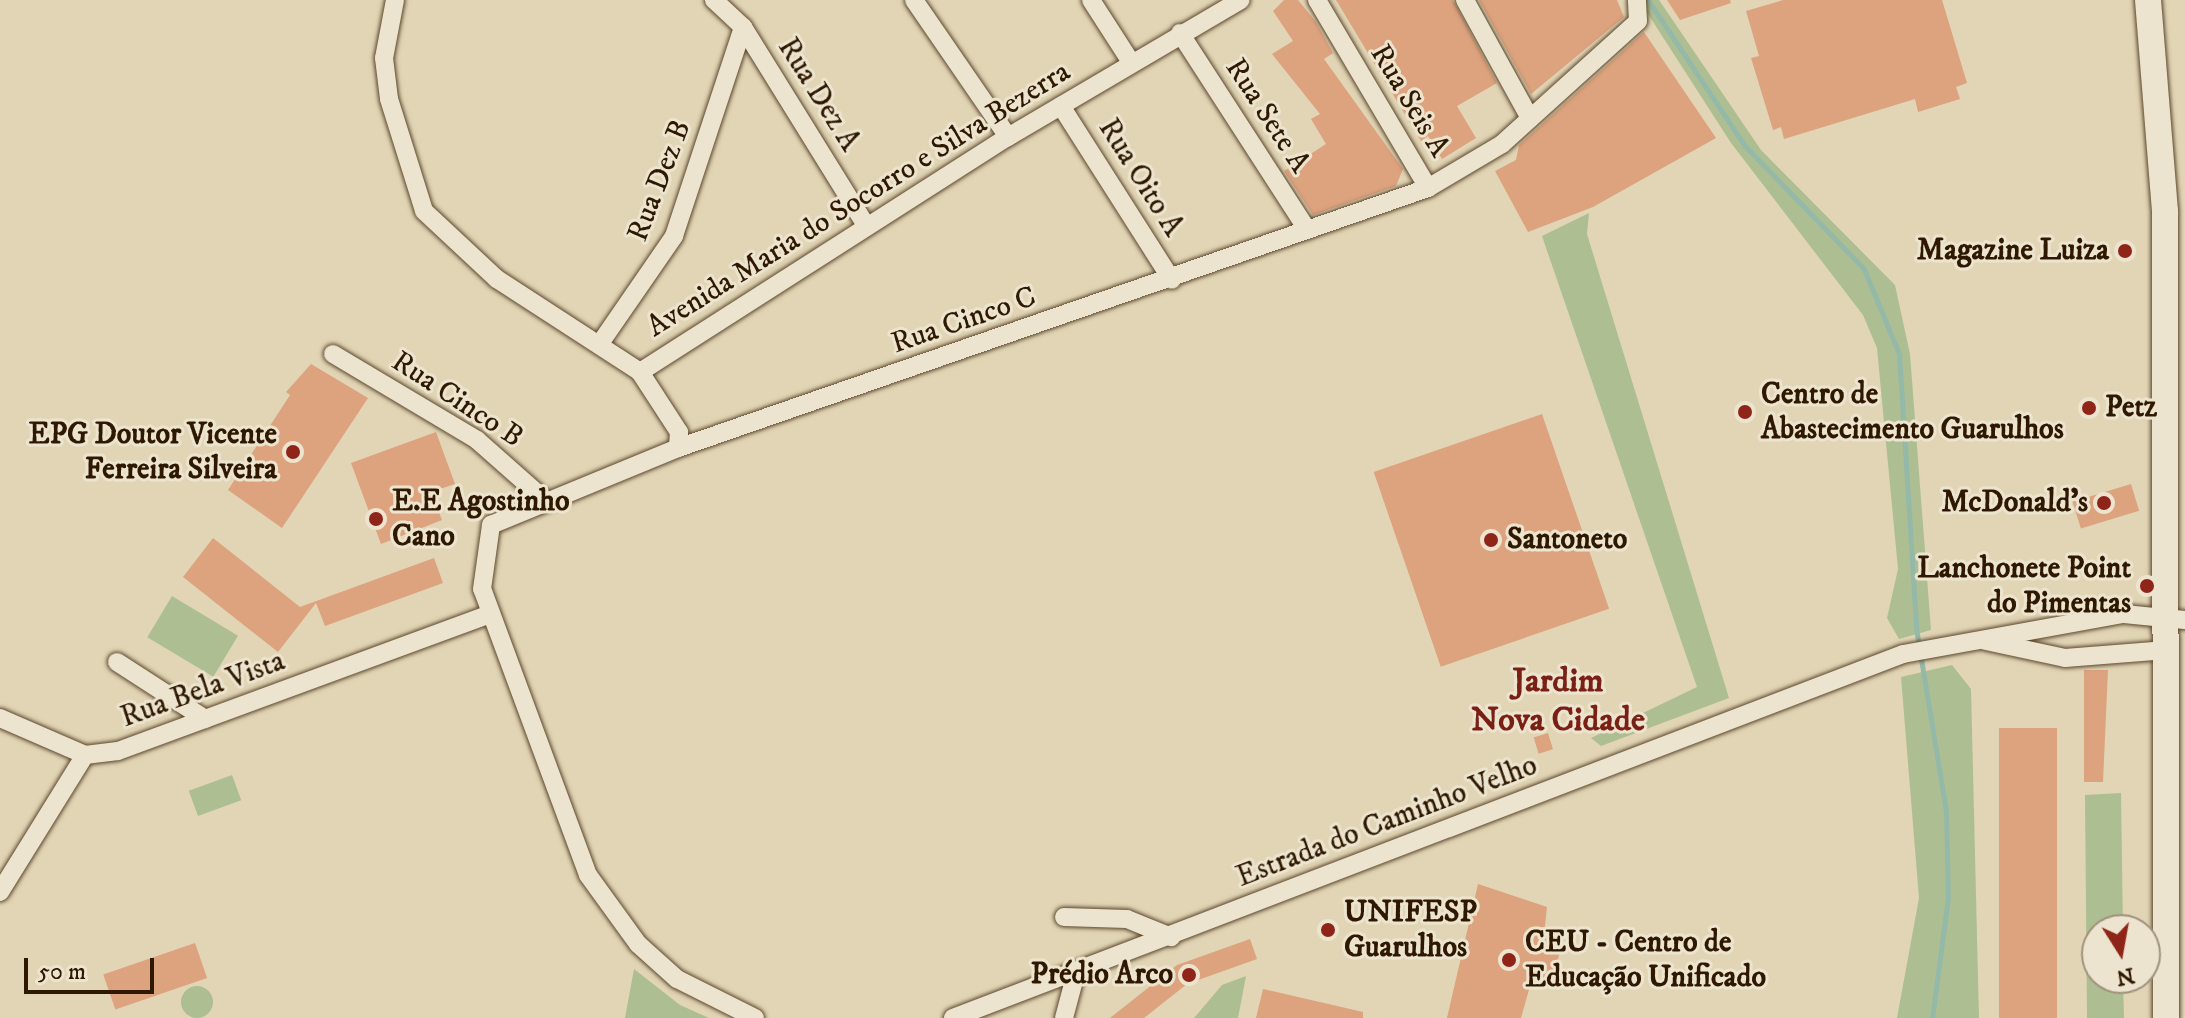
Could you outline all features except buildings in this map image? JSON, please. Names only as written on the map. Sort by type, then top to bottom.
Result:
[{"type":"main road","points":[[2148,0],[2175,208],[2176,618],[2167,650],[2166,1018]]},
{"type":"street","name":"Avenida Maria do Socorro e Silva Bezerra","points":[[395,0],[384,58],[389,99],[424,211],[497,279],[601,342],[640,372],[1008,137],[1180,33],[1241,0]]},
{"type":"street","name":"Rua Dez A","points":[[714,0],[743,27],[866,225]]},
{"type":"street","points":[[914,0],[1008,137]]},
{"type":"street","points":[[1091,0],[1131,62]]},
{"type":"street","name":"Rua Seis A","points":[[1317,0],[1428,188]]},
{"type":"street","points":[[1465,0],[1530,118]]},
{"type":"street","name":"Rua Cinco C","points":[[491,614],[480,566],[491,525],[545,500],[678,448],[1172,280],[1428,188],[1530,118],[1638,21],[1637,0]]},
{"type":"street","name":"Rua Dez B","points":[[601,342],[674,236],[743,27]]},
{"type":"street","name":"Rua Sete A","points":[[1180,33],[1307,229]]},
{"type":"street","name":"Rua Oito A","points":[[1061,106],[1172,280]]},
{"type":"street","name":"Rua Cinco B","points":[[333,354],[477,440],[545,500]]},
{"type":"street","points":[[640,372],[679,432],[678,448]]},
{"type":"street","points":[[491,614],[571,839],[610,911],[677,979],[755,1018]]},
{"type":"street","name":"Rua Bela Vista","points":[[85,755],[118,751],[491,614]]},
{"type":"street","name":"Estrada do Caminho Velho","points":[[953,1018],[1903,654],[2124,614],[2176,618]]},
{"type":"street","name":"Estrada do Caminho Velho","points":[[1979,639],[2065,658],[2167,650]]},
{"type":"street","points":[[117,662],[205,719]]},
{"type":"street","points":[[0,718],[85,755],[0,892]]},
{"type":"street","points":[[1374,835],[1384,852]]},
{"type":"street","points":[[1064,917],[1127,919],[1171,937]]},
{"type":"street","points":[[1064,1018],[1076,973]]},
{"type":"green space","points":[[1639,0],[1659,0],[1761,150],[1895,285],[1910,354],[1931,630],[1899,639],[1887,618],[1898,569],[1877,348],[1863,315],[1731,143]]},
{"type":"green space","points":[[1589,213],[1587,234],[1729,698],[1601,746],[1591,738],[1697,687],[1542,236]]},
{"type":"green space","points":[[172,596],[238,636],[213,677],[147,637]]},
{"type":"green space","points":[[1952,665],[1971,689],[1979,1018],[1897,1018],[1919,898],[1901,677]]},
{"type":"green space","points":[[232,775],[241,800],[198,816],[189,791]]},
{"type":"green space","points":[[2121,793],[2123,914],[2086,914],[2085,795]]},
{"type":"green space","points":[[634,969],[680,1005],[709,1018],[625,1018]]},
{"type":"green space","points":[[1246,976],[1238,1018],[1194,1018],[1222,985]]},
{"type":"green space","points":[[197,986],[209,990],[213,1002],[209,1014],[197,1018],[185,1014],[181,1002],[185,990]]},
{"type":"green space","points":[[2087,994],[2123,994],[2124,1018],[2087,1018]]},
{"type":"waterway","points":[[1648,0],[1745,146],[1864,269],[1899,354],[1916,628],[1946,811],[1948,897],[1932,1018]]},
{"type":"place","name":"Magazine Luiza","points":[[2125,251]]},
{"type":"place","name":"Petz","points":[[2089,408]]},
{"type":"place","name":"Centro de Abastecimento Guarulhos","points":[[1745,412]]},
{"type":"place","name":"EPG Doutor Vicente Ferreira Silveira","points":[[293,452]]},
{"type":"place","name":"McDonald's","points":[[2104,503]]},
{"type":"place","name":"E.E Agostinho Cano","points":[[376,519]]},
{"type":"place","name":"Santoneto","points":[[1491,540]]},
{"type":"place","name":"Lanchonete Point do Pimentas","points":[[2147,586]]},
{"type":"place","name":"UNIFESP Guarulhos","points":[[1328,930]]},
{"type":"place","name":"CEU - Centro de Educação Unificado","points":[[1509,960]]},
{"type":"place","name":"Prédio Arco","points":[[1189,975]]},
{"type":"district","name":"Jardim Nova Cidade","points":[[1558,700]]}]
